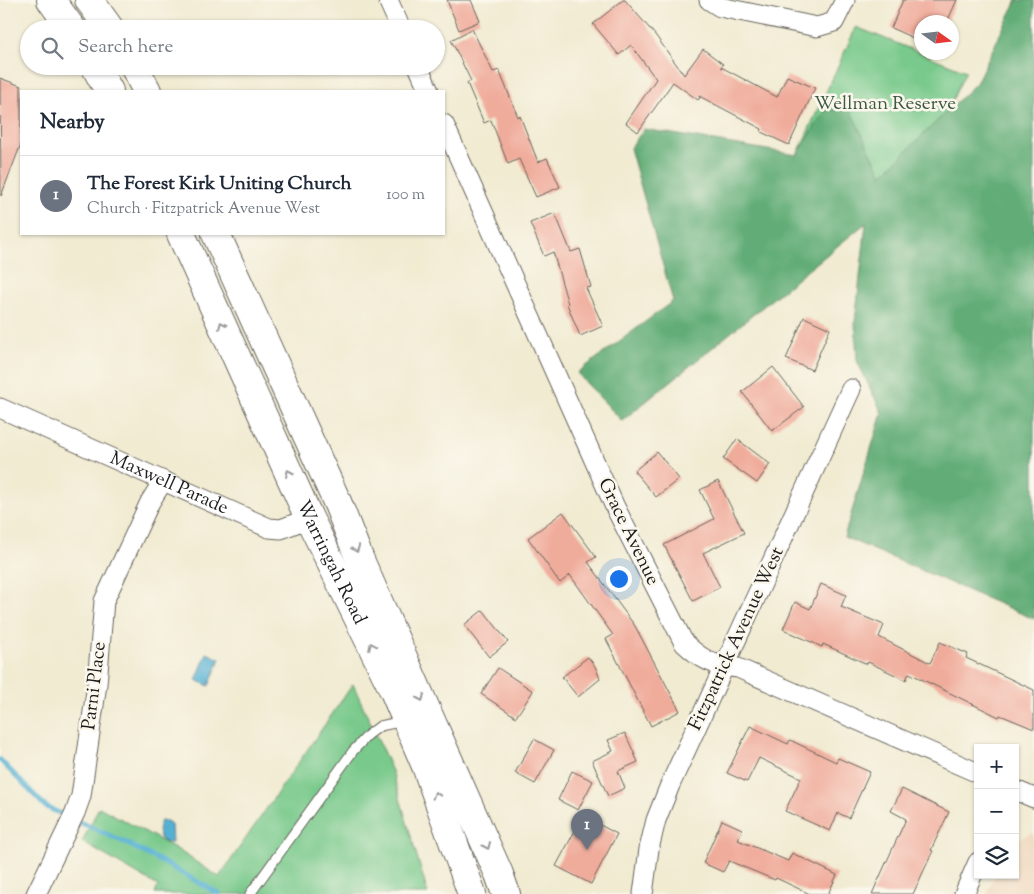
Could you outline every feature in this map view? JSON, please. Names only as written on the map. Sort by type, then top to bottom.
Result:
[{"type":"highway","points":[[51,0],[65,20]]},
{"type":"highway","points":[[89,0],[103,20]]},
{"type":"highway","points":[[100,75],[109,90]]},
{"type":"highway","points":[[139,75],[146,90]]},
{"type":"highway","name":"Warringah Road","points":[[181,235],[309,518],[394,691],[426,766],[472,894]]},
{"type":"highway","name":"Warringah Road","points":[[216,235],[338,504],[360,560],[499,874],[506,894]]},
{"type":"highway","name":"Maxwell Parade","points":[[309,518],[338,504]]},
{"type":"street","points":[[388,0],[397,20]]},
{"type":"street","points":[[709,0],[720,7],[817,27],[834,22],[846,0]]},
{"type":"street","points":[[422,75],[429,90]]},
{"type":"street","name":"Grace Avenue","points":[[445,126],[615,507],[684,643],[700,658],[725,667],[738,668],[974,772]]},
{"type":"street","name":"Fitzpatrick Avenue West","points":[[647,893],[649,849],[656,820],[851,389]]},
{"type":"street","name":"Maxwell Parade","points":[[0,408],[269,528],[281,529],[309,518]]},
{"type":"street","name":"Parni Place","points":[[36,894],[75,813],[81,796],[97,684],[104,601],[150,502],[163,481]]},
{"type":"street","points":[[1019,792],[1034,798]]},
{"type":"street","points":[[964,894],[974,871]]},
{"type":"lane","points":[[250,894],[353,751],[368,735],[380,726],[406,720]]},
{"type":"shaded area","points":[[1034,833],[1034,894],[987,894],[993,879],[1019,879],[1019,839]]},
{"type":"green space","points":[[1017,0],[1034,0],[1034,619],[844,537],[882,413],[857,361],[855,322],[866,223],[622,421],[577,373],[673,301],[630,148],[644,129],[797,155],[825,111],[849,108],[882,175],[976,83]]},
{"type":"green space","name":"Wellman Reserve","points":[[856,27],[914,50],[914,60],[938,60],[966,71],[904,202],[797,155]]},
{"type":"green space","points":[[353,684],[392,771],[428,894],[155,894],[158,886],[82,842],[99,807],[175,848],[219,877]]},
{"type":"water","points":[[207,653],[220,659],[209,686],[196,680]]},
{"type":"water","points":[[161,821],[167,821],[171,824],[172,843],[164,841],[159,836],[158,829]]},
{"type":"building","points":[[447,0],[471,0],[480,21],[459,30]]},
{"type":"building","points":[[623,0],[656,36],[684,75],[703,49],[723,64],[721,67],[777,97],[787,76],[815,88],[789,145],[761,132],[762,129],[699,96],[698,100],[673,82],[638,132],[626,123],[656,79],[631,45],[619,55],[593,24]]},
{"type":"building","points":[[903,0],[957,0],[950,15],[914,15],[914,38],[891,28]]},
{"type":"building","points":[[472,29],[493,72],[499,70],[538,162],[547,158],[560,187],[536,197],[519,159],[508,164],[491,120],[484,123],[467,83],[471,81],[451,40]]},
{"type":"building","points":[[0,78],[21,86],[20,147],[1,196]]},
{"type":"building","points":[[555,213],[571,252],[580,249],[591,287],[586,288],[603,326],[580,336],[567,304],[553,252],[544,256],[530,223]]},
{"type":"building","points":[[804,317],[830,329],[812,370],[786,359]]},
{"type":"building","points":[[773,367],[804,407],[772,431],[742,392]]},
{"type":"building","points":[[737,439],[770,464],[757,483],[723,459]]},
{"type":"building","points":[[657,452],[679,479],[656,497],[634,471]]},
{"type":"building","points":[[718,481],[744,533],[703,553],[720,587],[693,601],[664,545],[714,519],[700,490]]},
{"type":"building","points":[[563,512],[596,557],[588,562],[635,626],[680,711],[651,726],[606,639],[613,635],[570,575],[560,583],[528,538]]},
{"type":"building","points":[[821,584],[846,595],[841,607],[884,625],[879,637],[930,663],[940,642],[968,654],[966,658],[1034,690],[1034,729],[1000,715],[999,717],[909,673],[906,680],[868,662],[867,664],[823,644],[822,647],[783,629],[795,602],[810,609]]},
{"type":"building","points":[[483,610],[508,642],[489,657],[464,625]]},
{"type":"building","points":[[588,657],[595,666],[600,679],[578,697],[562,677]]},
{"type":"building","points":[[498,668],[533,691],[516,717],[481,694]]},
{"type":"building","points":[[750,726],[788,744],[790,740],[836,762],[838,758],[870,772],[849,818],[838,813],[830,831],[785,811],[801,778],[759,758],[747,782],[727,773]]},
{"type":"building","points":[[625,733],[638,762],[618,771],[625,788],[608,796],[592,761],[613,751],[608,740]]},
{"type":"building","points":[[534,739],[554,750],[535,784],[515,773]]},
{"type":"building","points":[[572,771],[593,781],[578,810],[558,800]]},
{"type":"building","points":[[902,789],[949,812],[913,894],[872,894],[906,819],[891,811]]},
{"type":"building","points":[[583,816],[617,834],[591,884],[556,866]]},
{"type":"building","points":[[722,820],[742,829],[738,840],[788,861],[792,853],[837,875],[828,894],[810,894],[776,878],[775,880],[729,861],[723,872],[703,863]]},
{"type":"waterway","points":[[0,760],[46,807],[124,842],[219,894]]},
{"type":"place","name":"The Forest Kirk Uniting Church","points":[[587,850]]}]
